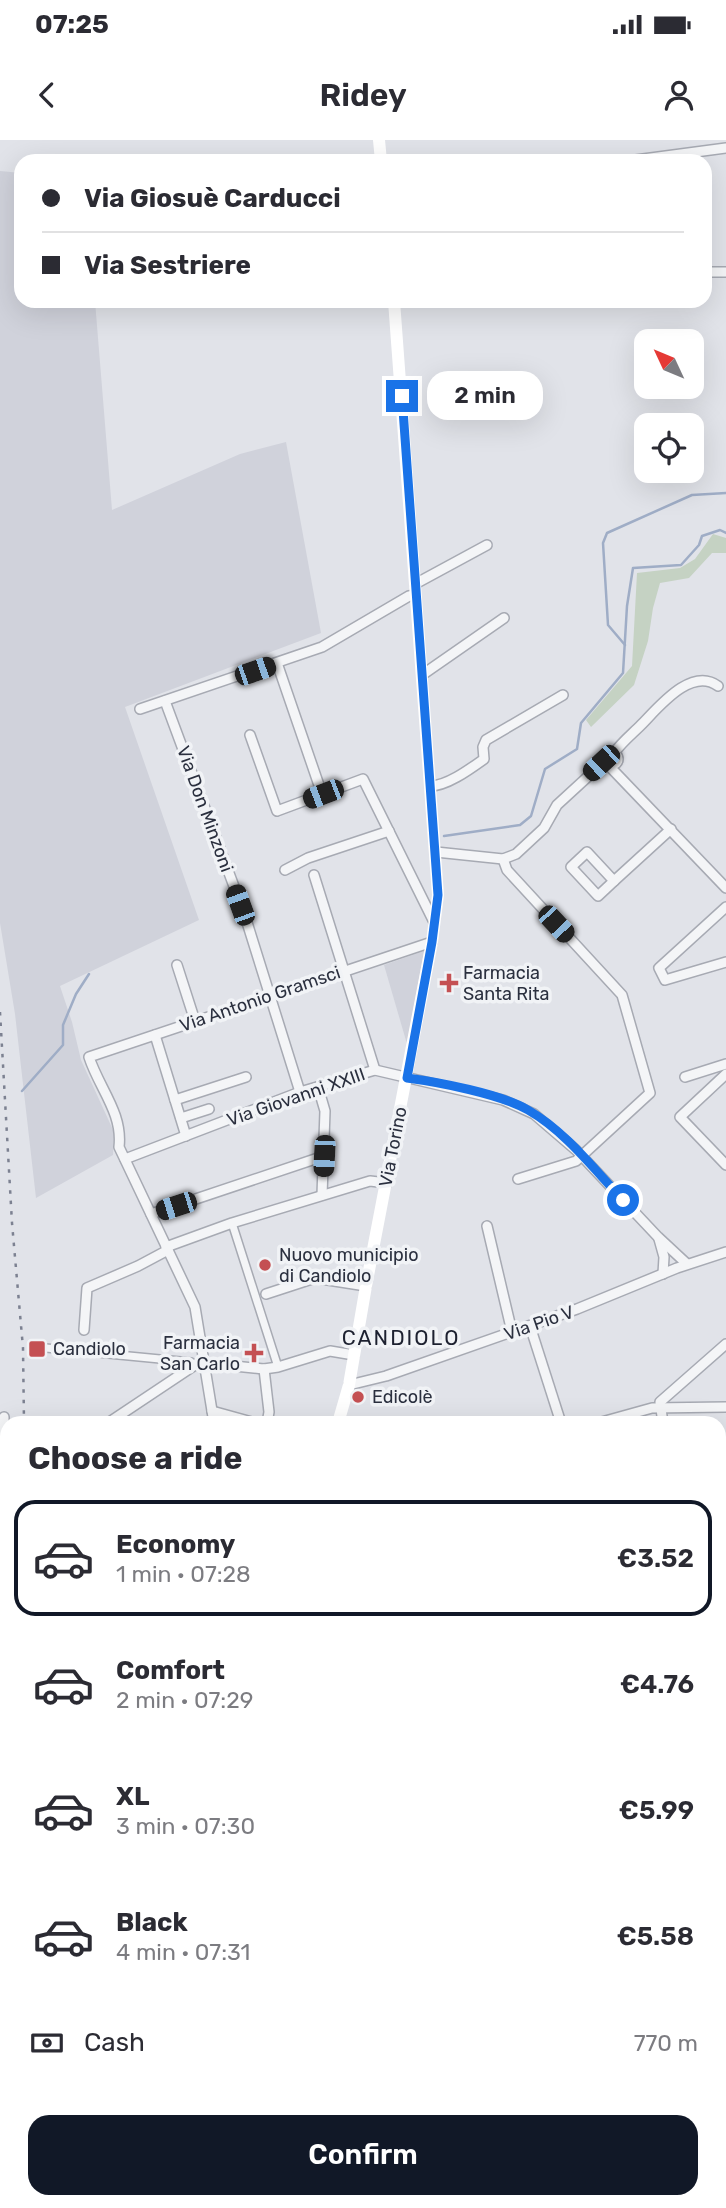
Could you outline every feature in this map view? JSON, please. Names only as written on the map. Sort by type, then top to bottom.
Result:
[{"type":"main road","name":"Via Torino","points":[[340,1416],[349,1385],[407,1078],[438,895],[395,308]]},
{"type":"street","points":[[681,154],[726,148]]},
{"type":"street","points":[[140,709],[331,643],[486,545]]},
{"type":"street","points":[[422,675],[504,618]]},
{"type":"street","points":[[277,663],[323,794]]},
{"type":"street","points":[[436,852],[503,859],[516,855],[540,832],[557,805],[612,760],[680,688],[705,681],[718,686]]},
{"type":"street","points":[[430,786],[443,784],[484,760],[483,747],[486,740],[563,695]]},
{"type":"street","name":"Via Don Minzoni","points":[[165,701],[245,916],[300,1093]]},
{"type":"street","points":[[250,736],[277,811],[363,779],[435,923]]},
{"type":"street","points":[[612,760],[622,777],[726,888]]},
{"type":"street","points":[[614,881],[587,852],[571,867],[598,896],[671,829]]},
{"type":"street","points":[[285,870],[307,858],[389,831]]},
{"type":"street","points":[[503,859],[507,870],[622,995],[650,1093],[576,1161],[518,1179]]},
{"type":"street","points":[[314,876],[375,1070]]},
{"type":"street","points":[[726,907],[659,968],[665,980],[726,962]]},
{"type":"street","name":"Via Antonio Gramsci","points":[[125,1159],[120,1147],[120,1126],[89,1057],[432,942]]},
{"type":"street","points":[[177,965],[195,1021]]},
{"type":"street","points":[[155,1035],[186,1136]]},
{"type":"street","points":[[685,1077],[726,1064]]},
{"type":"street","name":"Via Giovanni XXIII","points":[[125,1159],[300,1093],[375,1070],[516,1104],[544,1121],[687,1265]]},
{"type":"street","points":[[726,1074],[680,1117],[726,1166]]},
{"type":"street","name":"Via Giovanni XXIII","points":[[175,1100],[246,1077]]},
{"type":"street","points":[[318,1087],[325,1111],[322,1195]]},
{"type":"street","name":"Via Giovanni XXIII","points":[[181,1118],[209,1109]]},
{"type":"street","points":[[151,1214],[324,1156]]},
{"type":"street","points":[[125,1159],[195,1307],[200,1364],[213,1416]]},
{"type":"street","points":[[84,1330],[87,1288],[138,1266],[167,1249],[232,1223],[322,1195],[370,1181],[387,1183]]},
{"type":"street","points":[[232,1223],[261,1295],[278,1367]]},
{"type":"street","points":[[487,1226],[512,1332]]},
{"type":"street","points":[[658,1237],[664,1257],[663,1274]]},
{"type":"street","name":"Via Pio V","points":[[349,1385],[386,1376],[577,1310],[663,1274],[726,1252]]},
{"type":"street","points":[[261,1295],[315,1278],[366,1286]]},
{"type":"street","points":[[530,1326],[559,1416]]},
{"type":"street","points":[[662,1416],[660,1402],[726,1344]]},
{"type":"street","points":[[46,1348],[264,1369],[330,1351],[354,1355]]},
{"type":"street","points":[[119,1416],[200,1364]]},
{"type":"street","points":[[264,1369],[268,1416]]},
{"type":"street","points":[[626,1416],[661,1407],[726,1407]]},
{"type":"street","points":[[212,1411],[230,1416]]},
{"type":"shaded area","points":[[0,171],[14,172],[14,308],[96,308],[112,510],[240,454],[286,442],[321,633],[125,707],[199,920],[60,986],[81,1060],[114,1132],[113,1155],[36,1198],[15,1014],[0,923]]},
{"type":"shaded area","points":[[424,951],[407,1044],[384,965]]},
{"type":"green space","points":[[713,534],[726,538],[726,553],[712,553],[689,578],[660,583],[648,641],[634,685],[591,727],[586,720],[632,666],[637,573],[680,568],[695,559]]},
{"type":"waterway","points":[[625,645],[608,625],[603,543],[607,533],[692,495],[726,493]]},
{"type":"waterway","points":[[444,836],[520,825],[531,816],[545,769],[577,749],[581,723],[623,673],[627,606],[633,568],[681,565],[699,545],[702,536],[720,530],[726,533]]},
{"type":"waterway","points":[[22,1091],[63,1045],[63,1025],[76,994],[89,974]]},
{"type":"railway","points":[[0,1012],[12,1223],[23,1348],[24,1416]]},
{"type":"place","name":"Farmacia Santa Rita","points":[[449,983]]},
{"type":"place","name":"Nuovo municipio di Candiolo","points":[[265,1265]]},
{"type":"place","name":"Candiolo","points":[[37,1349]]},
{"type":"place","name":"Farmacia San Carlo","points":[[254,1353]]},
{"type":"place","name":"Edicolè","points":[[358,1397]]},
{"type":"district","name":"CANDIOLO","points":[[401,1337]]},
{"type":"route","points":[[402,396],[438,895],[407,1078],[429,1081],[525,1108],[556,1131],[623,1200]]}]
